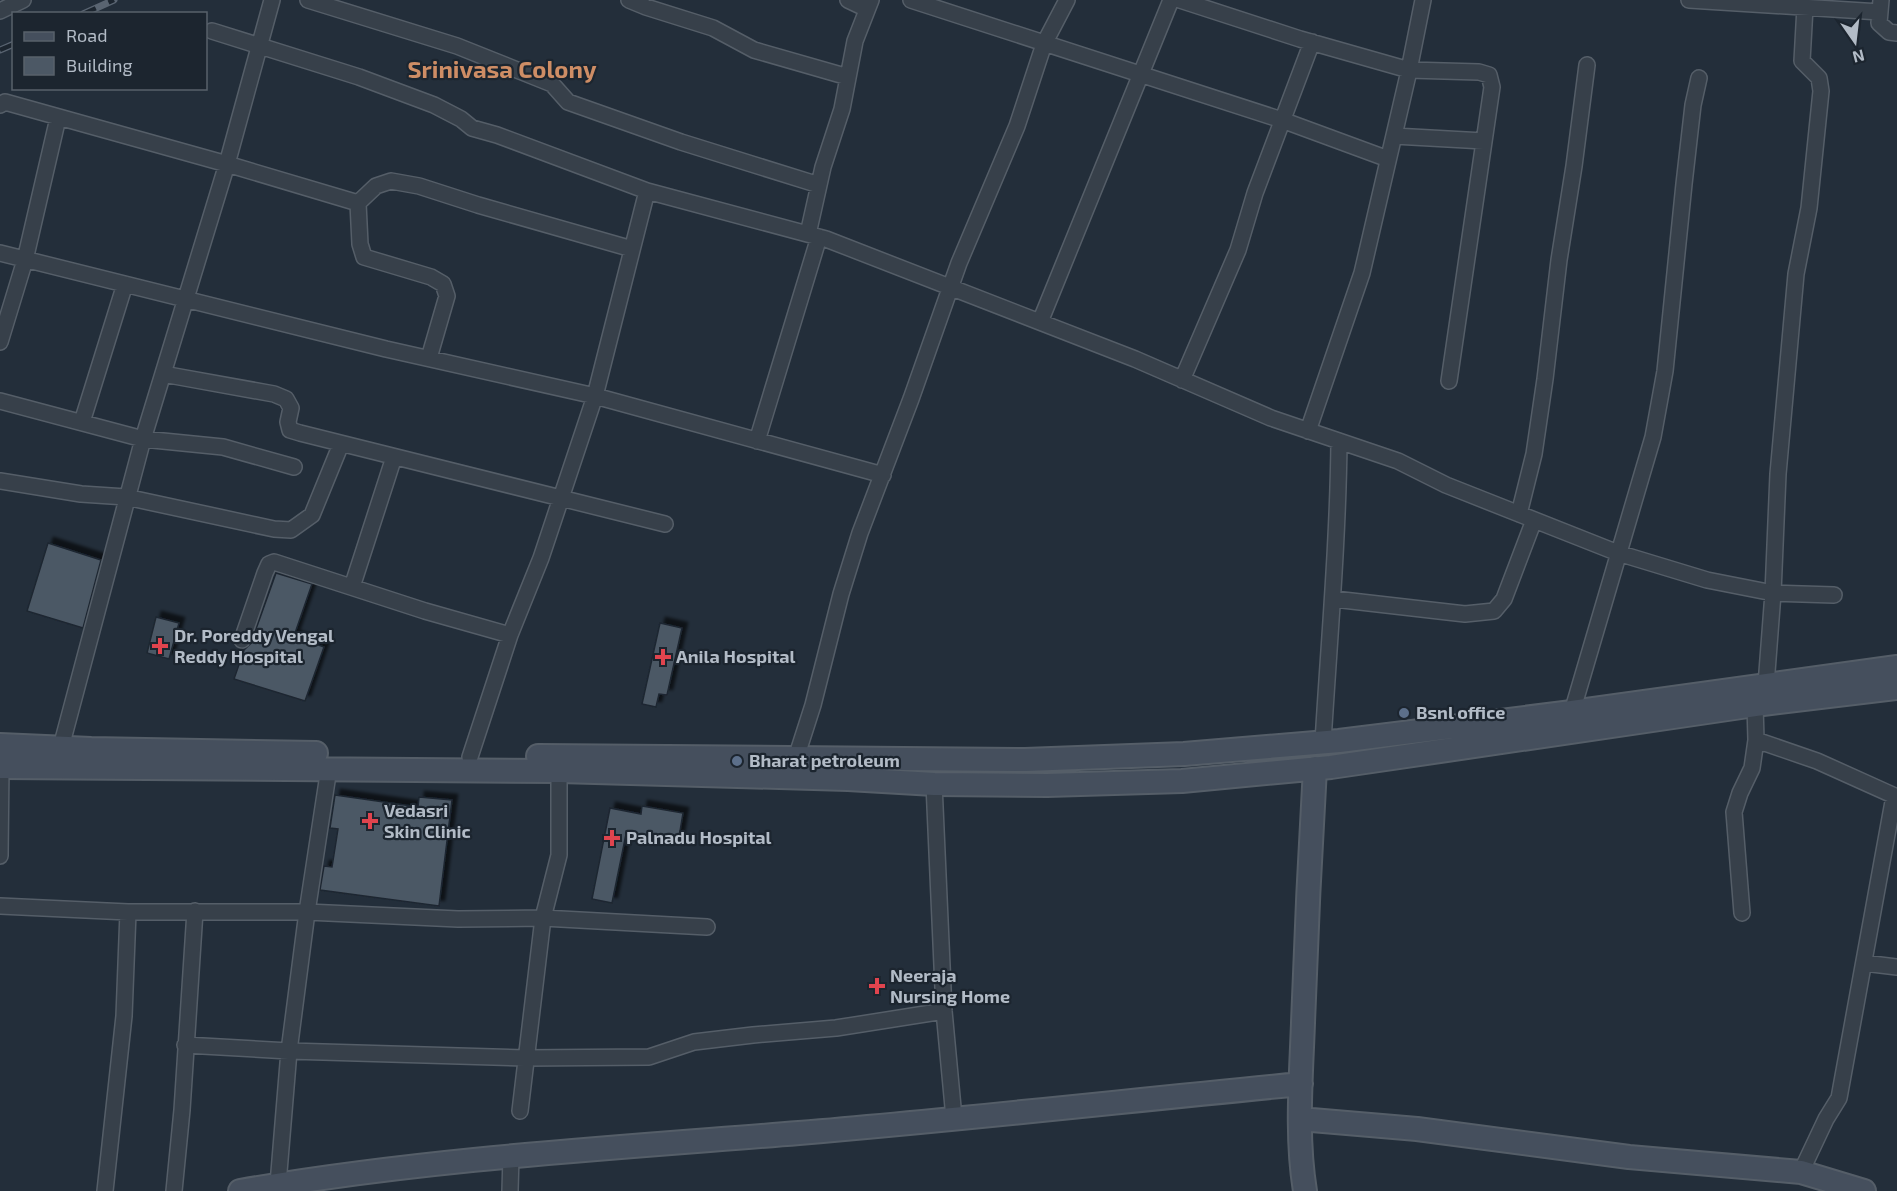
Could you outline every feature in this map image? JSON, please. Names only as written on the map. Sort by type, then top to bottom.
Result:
[{"type":"main road","points":[[0,759],[61,747],[470,757],[608,755],[1025,760],[1184,754],[1331,742],[1572,712],[1897,667]]},
{"type":"main road","points":[[0,759],[329,768],[559,771],[848,779],[934,784],[1047,785],[1182,780],[1315,768],[1755,705],[1897,688]]},
{"type":"main road","points":[[1305,1191],[1300,1119],[1307,895],[1315,768]]},
{"type":"main road","points":[[240,1191],[278,1184],[511,1156],[954,1118],[1301,1084]]},
{"type":"main road","points":[[1300,1119],[1417,1130],[1629,1157],[1800,1172],[1864,1191]]},
{"type":"street","points":[[0,11],[23,0]]},
{"type":"street","points":[[61,747],[126,497],[227,164],[272,0]]},
{"type":"street","points":[[308,0],[458,46],[552,84],[568,102],[681,142],[819,185]]},
{"type":"street","points":[[629,0],[713,28],[754,50],[849,77]]},
{"type":"street","points":[[757,441],[813,235],[819,185],[842,109],[855,41],[869,4],[848,0]]},
{"type":"street","points":[[911,0],[1282,120],[1388,159]]},
{"type":"street","points":[[796,758],[813,705],[860,533],[950,287],[1017,126],[1044,44],[1066,0]]},
{"type":"street","points":[[1040,322],[1171,0]]},
{"type":"street","points":[[1179,0],[1409,70],[1479,72],[1489,75],[1492,87],[1449,381]]},
{"type":"street","points":[[1308,431],[1362,273],[1423,0]]},
{"type":"street","points":[[1689,0],[1805,7],[1881,6],[1879,23],[1889,32],[1897,33]]},
{"type":"street","points":[[1766,685],[1778,474],[1796,274],[1809,208],[1821,91],[1819,78],[1802,61],[1805,7]]},
{"type":"street","points":[[212,31],[359,77],[434,105],[461,119],[472,128],[497,135],[647,191],[813,235],[1040,322],[1271,418],[1398,461],[1446,485],[1618,553],[1707,580],[1773,593],[1834,595]]},
{"type":"street","points":[[1182,380],[1238,250],[1255,193],[1312,42]]},
{"type":"street","points":[[1519,514],[1534,454],[1544,390],[1559,260],[1587,65]]},
{"type":"street","points":[[1572,712],[1653,437],[1665,371],[1693,105],[1699,78]]},
{"type":"street","points":[[0,105],[5,102],[227,164],[358,204]]},
{"type":"street","points":[[0,342],[25,260],[58,118]]},
{"type":"street","points":[[1394,136],[1484,141]]},
{"type":"street","points":[[429,358],[447,296],[443,284],[431,277],[363,256],[360,244],[358,204],[376,186],[391,181],[419,186],[632,249]]},
{"type":"street","points":[[470,757],[510,635],[541,558],[595,396],[647,191]]},
{"type":"street","points":[[0,254],[595,396],[883,475]]},
{"type":"street","points":[[82,422],[125,284]]},
{"type":"street","points":[[163,374],[274,394],[285,399],[291,408],[288,422],[290,430],[560,500],[665,524]]},
{"type":"street","points":[[0,401],[143,439],[223,447],[294,467]]},
{"type":"street","points":[[1331,742],[1339,441]]},
{"type":"street","points":[[0,481],[81,494],[126,497],[274,529],[291,530],[312,515],[341,444]]},
{"type":"street","points":[[352,587],[394,457]]},
{"type":"street","points":[[1334,599],[1465,614],[1494,611],[1504,599],[1534,520]]},
{"type":"street","points":[[242,640],[269,564],[274,562],[510,635]]},
{"type":"street","points":[[1742,913],[1734,812],[1752,768],[1755,705]]},
{"type":"street","points":[[1755,741],[1817,761],[1895,796],[1839,1098],[1800,1172]]},
{"type":"street","points":[[0,759],[0,856]]},
{"type":"street","points":[[278,1184],[289,1051],[329,768]]},
{"type":"street","points":[[520,1111],[543,918],[559,855],[559,771]]},
{"type":"street","points":[[934,784],[944,1011],[954,1118]]},
{"type":"street","points":[[0,906],[128,912],[307,912],[458,919],[543,918],[707,927]]},
{"type":"street","points":[[174,1191],[182,1110],[195,911]]},
{"type":"street","points":[[105,1191],[124,1016],[128,912]]},
{"type":"street","points":[[1864,963],[1897,967]]},
{"type":"street","points":[[185,1044],[289,1051],[525,1058],[649,1057],[694,1042],[836,1028],[944,1011]]},
{"type":"street","points":[[510,1191],[511,1156]]},
{"type":"building","points":[[48,543],[101,560],[83,628],[27,611]]},
{"type":"building","points":[[276,573],[312,584],[294,636],[324,647],[305,701],[234,679],[244,650],[251,643]]},
{"type":"building","points":[[156,617],[179,623],[169,659],[147,653]]},
{"type":"building","points":[[660,623],[682,628],[667,695],[659,694],[656,707],[642,704]]},
{"type":"building","points":[[335,795],[418,807],[419,797],[452,800],[439,906],[320,890],[324,866],[332,867],[338,829],[330,828]]},
{"type":"building","points":[[642,806],[683,813],[678,843],[626,834],[612,903],[592,899],[610,808],[641,814]]},
{"type":"railway","points":[[87,12],[114,0]]},
{"type":"railway","points":[[0,50],[12,45]]},
{"type":"place","name":"Dr. Poreddy Vengal Reddy Hospital","points":[[160,646]]},
{"type":"place","name":"Anila Hospital","points":[[663,657]]},
{"type":"place","name":"Bsnl office","points":[[1404,713]]},
{"type":"place","name":"Bharat petroleum","points":[[737,761]]},
{"type":"place","name":"Vedasri Skin Clinic","points":[[370,821]]},
{"type":"place","name":"Palnadu Hospital","points":[[612,838]]},
{"type":"place","name":"Neeraja Nursing Home","points":[[877,986]]},
{"type":"district","name":"Srinivasa Colony","points":[[502,70]]}]
